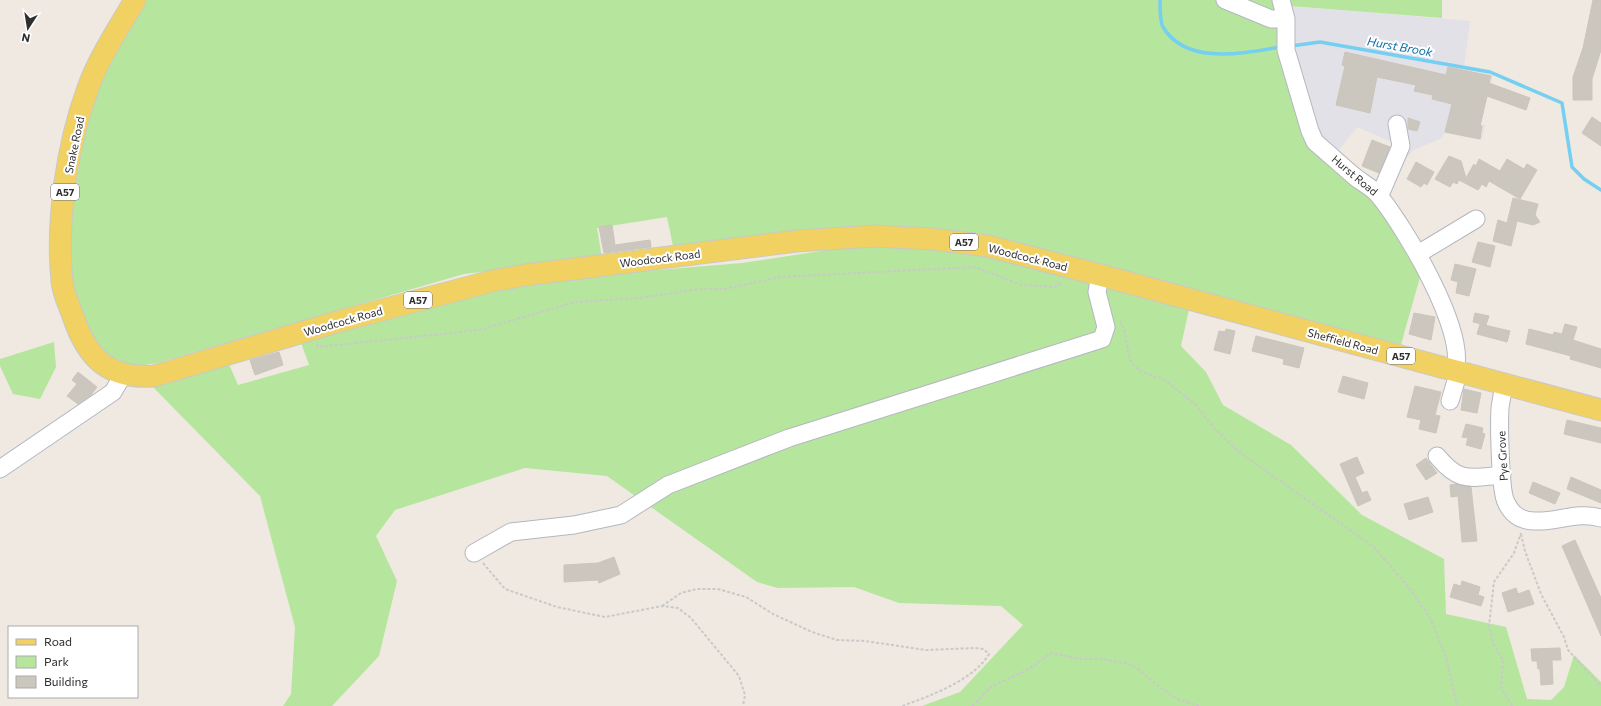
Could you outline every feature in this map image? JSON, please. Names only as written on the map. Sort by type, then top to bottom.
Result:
[{"type":"main road","name":"Snake Road","points":[[123,375],[109,369],[96,358],[87,348],[79,333],[62,283],[61,234],[65,187],[74,134],[88,87],[100,62],[136,0]]},
{"type":"main road","name":"Woodcock Road","points":[[123,375],[137,378],[154,376],[458,289],[525,275],[835,237],[904,237],[988,246],[1202,302]]},
{"type":"main road","name":"Sheffield Road","points":[[1202,302],[1601,410]]},
{"type":"street","points":[[1224,0],[1286,24]]},
{"type":"street","name":"Hurst Road","points":[[1281,0],[1286,24],[1286,50],[1310,131],[1315,142],[1380,196],[1418,254],[1444,309],[1458,361],[1450,401]]},
{"type":"street","points":[[1380,196],[1401,146],[1397,124]]},
{"type":"street","points":[[1418,254],[1476,219]]},
{"type":"street","points":[[474,553],[511,532],[574,524],[621,515],[668,485],[789,438],[1102,339],[1106,327],[1092,272]]},
{"type":"street","points":[[0,470],[113,392],[123,375]]},
{"type":"street","name":"Pye Grove","points":[[1504,384],[1500,408],[1502,475],[1505,500],[1517,516],[1522,527]]},
{"type":"street","points":[[1437,456],[1450,471],[1461,477],[1476,478],[1502,475]]},
{"type":"street","points":[[1522,527],[1536,521],[1573,516],[1592,515],[1601,518]]},
{"type":"path","points":[[311,330],[318,347],[479,330],[575,302],[639,298],[699,289],[725,289],[780,277],[976,267],[1021,285],[1054,287],[1092,272]]},
{"type":"path","points":[[1118,315],[1124,329],[1130,360],[1140,371],[1165,380],[1196,405],[1214,428],[1239,452],[1374,547],[1410,590],[1430,618],[1446,657],[1457,706]]},
{"type":"path","points":[[1522,527],[1525,551],[1541,594],[1564,637],[1568,650],[1601,686]]},
{"type":"path","points":[[1512,706],[1501,687],[1503,660],[1493,643],[1489,626],[1494,582],[1514,553],[1522,527]]},
{"type":"path","points":[[474,553],[505,589],[558,607],[605,617],[662,606],[678,608],[691,618],[739,676],[745,695],[743,706]]},
{"type":"path","points":[[662,606],[680,593],[697,589],[718,589],[746,597],[773,614],[812,632],[837,640],[865,641],[926,650],[975,648],[983,649],[989,654],[984,662],[962,678],[933,695],[902,706]]},
{"type":"path","points":[[972,706],[991,687],[1029,669],[1051,653],[1081,659],[1102,659],[1133,665],[1160,687],[1177,698],[1199,706]]},
{"type":"shaded area","points":[[1290,6],[1470,21],[1464,68],[1493,75],[1481,124],[1485,125],[1482,140],[1444,133],[1442,138],[1414,150],[1401,164],[1389,196],[1380,184],[1394,143],[1357,127],[1336,154],[1315,128],[1291,48]]},
{"type":"green space","points":[[142,0],[1275,0],[1299,118],[1377,204],[1420,277],[1400,348],[999,239],[673,246],[667,217],[597,228],[602,258],[464,274],[157,363],[133,367],[112,361],[90,341],[70,283],[71,223],[83,137],[92,93]]},
{"type":"green space","points":[[1286,0],[1442,0],[1442,18],[1290,6]]},
{"type":"green space","points":[[874,243],[990,255],[1189,309],[1181,346],[1206,372],[1223,405],[1291,445],[1362,515],[1444,559],[1446,614],[1506,627],[1527,699],[1551,700],[1564,687],[1574,655],[1601,682],[1601,706],[922,706],[960,692],[1023,625],[1001,606],[899,603],[854,587],[778,588],[757,582],[607,476],[525,468],[395,510],[376,536],[397,581],[379,656],[332,706],[283,706],[291,694],[295,627],[260,496],[151,385],[228,362],[238,385],[309,365],[300,340],[450,296],[597,275],[742,263]]},
{"type":"green space","points":[[54,342],[56,367],[40,399],[13,394],[0,366],[0,359]]},
{"type":"building","points":[[1593,0],[1601,0],[1601,50],[1592,79],[1592,100],[1573,100],[1573,77],[1583,48]]},
{"type":"building","points":[[1345,52],[1446,75],[1448,67],[1491,76],[1489,83],[1530,98],[1526,110],[1487,96],[1480,126],[1482,126],[1480,139],[1445,132],[1452,104],[1432,99],[1433,95],[1414,91],[1416,85],[1377,77],[1370,113],[1336,105],[1345,66],[1342,65]]},
{"type":"building","points":[[1592,117],[1601,123],[1601,146],[1582,133]]},
{"type":"building","points":[[1408,118],[1420,122],[1417,131],[1408,129]]},
{"type":"building","points":[[1372,140],[1390,147],[1379,173],[1362,166]]},
{"type":"building","points":[[1449,156],[1461,161],[1466,178],[1474,164],[1476,166],[1479,159],[1500,171],[1507,159],[1524,169],[1527,164],[1537,170],[1520,199],[1489,181],[1486,187],[1482,184],[1478,190],[1459,180],[1457,184],[1453,182],[1450,187],[1435,179]]},
{"type":"building","points":[[1416,162],[1434,172],[1427,185],[1424,183],[1421,187],[1407,179]]},
{"type":"building","points":[[1513,198],[1538,204],[1535,215],[1540,222],[1533,225],[1517,221],[1511,246],[1493,241],[1498,220],[1507,223]]},
{"type":"building","points":[[612,225],[615,245],[650,240],[651,247],[604,253],[599,227]]},
{"type":"building","points":[[1478,242],[1495,246],[1490,267],[1472,262]]},
{"type":"building","points":[[1455,264],[1476,269],[1469,296],[1456,293],[1458,282],[1451,280]]},
{"type":"building","points":[[1414,313],[1435,317],[1431,340],[1409,334]]},
{"type":"building","points":[[1475,313],[1489,316],[1486,325],[1473,322]]},
{"type":"building","points":[[1480,324],[1510,331],[1507,342],[1477,334]]},
{"type":"building","points":[[1565,324],[1577,327],[1573,340],[1601,349],[1601,368],[1570,359],[1571,356],[1526,344],[1529,329],[1553,335],[1554,332],[1562,334]]},
{"type":"building","points":[[1226,329],[1235,331],[1230,354],[1214,350],[1219,331],[1225,332]]},
{"type":"building","points":[[1256,336],[1304,348],[1299,368],[1283,364],[1284,359],[1252,351]]},
{"type":"building","points":[[279,352],[283,365],[255,375],[250,360]]},
{"type":"building","points":[[78,372],[97,387],[91,395],[78,404],[67,396],[77,384],[72,380]]},
{"type":"building","points":[[1343,376],[1368,383],[1364,399],[1338,392]]},
{"type":"building","points":[[1415,386],[1441,392],[1435,415],[1440,416],[1436,433],[1419,429],[1421,420],[1407,417]]},
{"type":"building","points":[[1464,389],[1481,393],[1477,413],[1461,410]]},
{"type":"building","points":[[1567,420],[1601,428],[1601,443],[1564,434]]},
{"type":"building","points":[[1466,424],[1483,428],[1482,433],[1485,434],[1481,449],[1466,445],[1468,438],[1462,437]]},
{"type":"building","points":[[1357,457],[1364,473],[1355,477],[1362,493],[1367,491],[1371,500],[1358,506],[1340,464]]},
{"type":"building","points":[[1426,458],[1437,473],[1426,480],[1416,465]]},
{"type":"building","points":[[1571,477],[1601,490],[1601,503],[1567,489]]},
{"type":"building","points":[[1533,482],[1560,493],[1555,504],[1529,493]]},
{"type":"building","points":[[1456,484],[1471,487],[1477,541],[1462,542],[1458,496],[1451,497],[1450,485]]},
{"type":"building","points":[[1428,497],[1433,512],[1409,520],[1404,504]]},
{"type":"building","points":[[1575,540],[1601,598],[1601,636],[1562,546]]},
{"type":"building","points":[[614,557],[620,574],[599,583],[598,580],[564,582],[564,565],[598,563]]},
{"type":"building","points":[[1462,581],[1480,587],[1478,595],[1484,597],[1481,606],[1450,597],[1454,584],[1461,586]]},
{"type":"building","points":[[1516,588],[1518,594],[1529,590],[1534,604],[1508,612],[1502,593]]},
{"type":"building","points":[[1560,648],[1561,660],[1552,660],[1553,684],[1541,685],[1540,669],[1538,669],[1537,661],[1532,661],[1531,649]]},
{"type":"waterway","name":"Hurst Brook","points":[[1160,0],[1163,27],[1173,39],[1186,47],[1201,52],[1217,54],[1233,54],[1281,47]]},
{"type":"waterway","name":"Hurst Brook","points":[[1291,46],[1320,42],[1490,72],[1562,103],[1572,167],[1584,179],[1601,190]]}]
